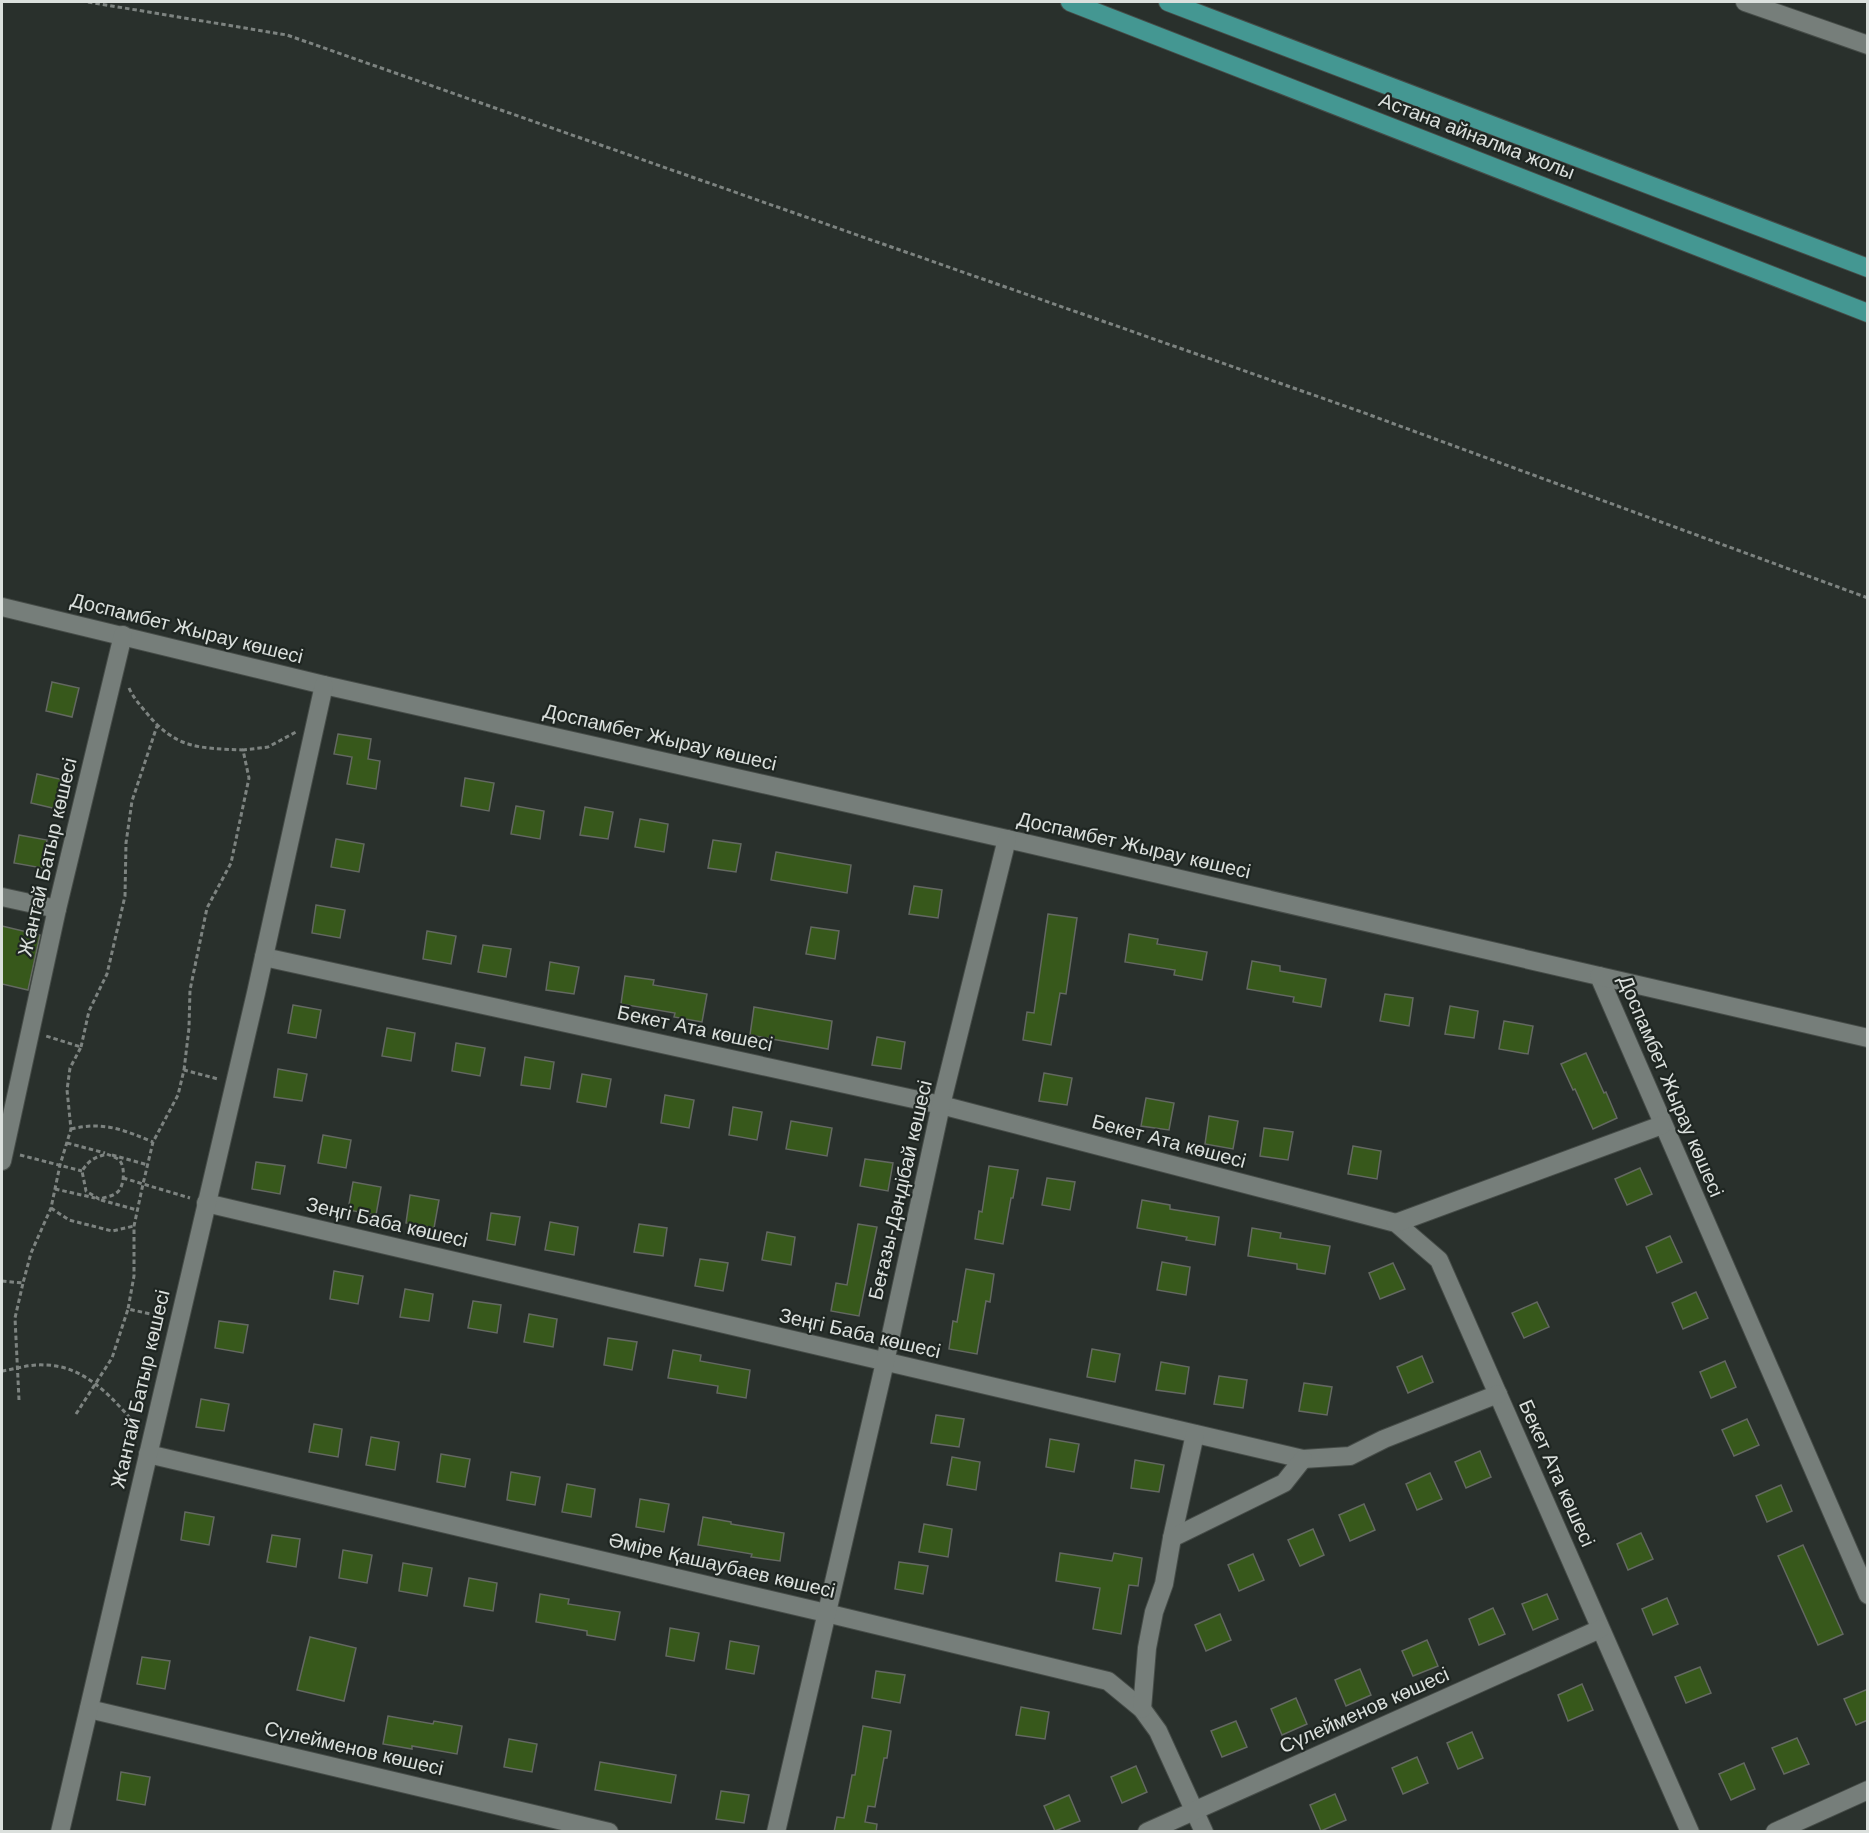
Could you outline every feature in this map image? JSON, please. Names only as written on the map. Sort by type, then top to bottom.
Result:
[{"type":"highway","name":"Астана айналма жолы","points":[[1070,2],[1868,313]]},
{"type":"highway","name":"Астана айналма жолы","points":[[1168,2],[1868,268]]},
{"type":"street","points":[[1745,2],[1868,45]]},
{"type":"street","name":"Доспамбет Жырау көшесі","points":[[2,607],[324,685],[1007,839],[1599,976],[1868,1595]]},
{"type":"street","name":"Жантай Батыр көшесі","points":[[2,1155],[57,909],[123,635]]},
{"type":"street","name":"Жантай Батыр көшесі","points":[[60,1832],[264,957],[324,685]]},
{"type":"street","name":"Беғазы-Дәндібай көшесі","points":[[776,1832],[885,1362],[941,1105],[1007,839]]},
{"type":"street","points":[[2,897],[57,909]]},
{"type":"street","name":"Бекет Ата көшесі","points":[[264,957],[941,1105],[1396,1223],[1439,1260],[1690,1832]]},
{"type":"street","points":[[1599,976],[1868,1038]]},
{"type":"street","points":[[1396,1223],[1662,1125]]},
{"type":"street","name":"Зеңгі Баба көшесі","points":[[206,1203],[1303,1459],[1350,1456],[1384,1439],[1497,1394]]},
{"type":"street","points":[[1142,1709],[1154,1612],[1164,1584],[1195,1434]]},
{"type":"street","name":"Әміре Қашаубаев көшесі","points":[[149,1448],[1108,1681],[1142,1709],[1158,1731],[1204,1832]]},
{"type":"street","points":[[1172,1538],[1284,1483],[1303,1459]]},
{"type":"street","name":"Сүлейменов көшесі","points":[[1147,1832],[1600,1629]]},
{"type":"street","name":"Сүлейменов көшесі","points":[[88,1709],[609,1832]]},
{"type":"street","points":[[1775,1832],[1868,1790]]},
{"type":"path","points":[[88,2],[287,35],[1347,407],[1868,598]]},
{"type":"path","points":[[117,663],[132,694],[157,726],[173,739],[204,748],[243,750],[268,747],[315,724]]},
{"type":"path","points":[[19,1400],[15,1318],[31,1253],[51,1208],[54,1188],[71,1129],[67,1090],[70,1068],[81,1047],[89,1011],[110,963],[125,896],[126,843],[132,801],[157,726]]},
{"type":"path","points":[[76,1414],[112,1358],[128,1309],[134,1276],[134,1226],[137,1210],[153,1142],[178,1095],[184,1070],[189,1028],[190,990],[207,908],[231,863],[249,778],[243,750]]},
{"type":"path","points":[[30,1031],[81,1047]]},
{"type":"path","points":[[184,1070],[234,1084]]},
{"type":"path","points":[[71,1129],[89,1125],[105,1125],[153,1142]]},
{"type":"path","points":[[67,1143],[148,1164]]},
{"type":"path","points":[[107,1154],[120,1161],[124,1170],[123,1178],[120,1189],[113,1195],[99,1199],[86,1191],[82,1171],[94,1157],[107,1154]]},
{"type":"path","points":[[2,1155],[27,1156],[82,1171]]},
{"type":"path","points":[[123,1178],[206,1203]]},
{"type":"path","points":[[54,1188],[137,1210]]},
{"type":"path","points":[[51,1208],[69,1220],[112,1231],[134,1226]]},
{"type":"path","points":[[2,1281],[23,1283]]},
{"type":"path","points":[[128,1309],[178,1320]]},
{"type":"path","points":[[2,1371],[44,1365],[76,1371],[96,1384],[121,1407],[149,1448]]},
{"type":"building","points":[[52,682],[79,688],[72,717],[46,711]]},
{"type":"building","points":[[338,734],[371,739],[368,759],[380,761],[376,789],[347,784],[352,757],[334,754]]},
{"type":"building","points":[[37,774],[64,780],[57,809],[31,803]]},
{"type":"building","points":[[465,778],[494,783],[489,811],[461,806]]},
{"type":"building","points":[[516,806],[544,811],[540,839],[511,834]]},
{"type":"building","points":[[585,807],[613,812],[608,839],[580,835]]},
{"type":"building","points":[[640,819],[668,824],[664,852],[635,847]]},
{"type":"building","points":[[19,835],[47,840],[42,868],[14,863]]},
{"type":"building","points":[[336,839],[364,844],[359,872],[331,867]]},
{"type":"building","points":[[713,840],[741,844],[736,872],[708,868]]},
{"type":"building","points":[[776,852],[851,865],[847,893],[771,880]]},
{"type":"building","points":[[914,886],[942,890],[938,918],[909,914]]},
{"type":"building","points":[[316,905],[345,910],[340,938],[312,933]]},
{"type":"building","points":[[1048,914],[1077,918],[1066,994],[1060,993],[1051,1045],[1023,1040],[1027,1012],[1034,1013]]},
{"type":"building","points":[[2,926],[40,935],[28,990],[2,984]]},
{"type":"building","points":[[811,927],[839,931],[835,959],[806,954]]},
{"type":"building","points":[[427,931],[456,936],[451,964],[423,959]]},
{"type":"building","points":[[1129,934],[1158,939],[1157,944],[1207,952],[1202,980],[1174,975],[1175,970],[1125,962]]},
{"type":"building","points":[[483,945],[511,949],[506,977],[478,972]]},
{"type":"building","points":[[1252,961],[1280,966],[1280,971],[1326,979],[1321,1007],[1293,1002],[1294,997],[1247,989]]},
{"type":"building","points":[[550,962],[579,967],[574,994],[546,990]]},
{"type":"building","points":[[625,976],[654,980],[653,985],[707,994],[702,1022],[674,1017],[675,1013],[621,1004]]},
{"type":"building","points":[[1385,994],[1413,998],[1409,1026],[1380,1021]]},
{"type":"building","points":[[293,1005],[321,1010],[316,1038],[288,1033]]},
{"type":"building","points":[[1450,1006],[1478,1011],[1474,1038],[1445,1034]]},
{"type":"building","points":[[754,1007],[832,1021],[828,1049],[750,1035]]},
{"type":"building","points":[[1504,1021],[1533,1026],[1528,1054],[1499,1049]]},
{"type":"building","points":[[387,1028],[415,1033],[411,1061],[382,1056]]},
{"type":"building","points":[[877,1037],[905,1042],[901,1069],[872,1065]]},
{"type":"building","points":[[456,1043],[485,1048],[480,1076],[452,1071]]},
{"type":"building","points":[[1586,1053],[1617,1118],[1593,1129],[1561,1064]]},
{"type":"building","points":[[525,1057],[554,1062],[550,1089],[521,1085]]},
{"type":"building","points":[[278,1069],[307,1074],[302,1101],[274,1097]]},
{"type":"building","points":[[1044,1073],[1072,1078],[1067,1105],[1039,1101]]},
{"type":"building","points":[[582,1074],[611,1079],[606,1107],[577,1102]]},
{"type":"building","points":[[665,1095],[694,1100],[689,1128],[661,1123]]},
{"type":"building","points":[[1146,1098],[1174,1103],[1169,1130],[1141,1126]]},
{"type":"building","points":[[733,1107],[762,1112],[757,1140],[729,1135]]},
{"type":"building","points":[[1209,1116],[1238,1121],[1233,1149],[1205,1144]]},
{"type":"building","points":[[791,1121],[832,1128],[827,1156],[786,1149]]},
{"type":"building","points":[[1264,1128],[1293,1132],[1288,1160],[1260,1156]]},
{"type":"building","points":[[323,1135],[351,1140],[346,1168],[318,1163]]},
{"type":"building","points":[[1353,1146],[1381,1151],[1377,1179],[1348,1174]]},
{"type":"building","points":[[865,1159],[893,1163],[888,1191],[860,1186]]},
{"type":"building","points":[[256,1162],[285,1166],[280,1194],[252,1189]]},
{"type":"building","points":[[989,1166],[1018,1170],[1003,1244],[975,1239]]},
{"type":"building","points":[[1640,1168],[1652,1194],[1627,1205],[1615,1179]]},
{"type":"building","points":[[1047,1178],[1075,1182],[1070,1210],[1042,1205]]},
{"type":"building","points":[[353,1182],[381,1187],[376,1215],[348,1210]]},
{"type":"building","points":[[410,1195],[439,1200],[434,1228],[406,1223]]},
{"type":"building","points":[[1142,1200],[1170,1205],[1170,1209],[1219,1217],[1215,1245],[1186,1240],[1187,1237],[1137,1228]]},
{"type":"building","points":[[491,1213],[520,1217],[515,1245],[487,1240]]},
{"type":"building","points":[[550,1222],[578,1227],[574,1255],[545,1250]]},
{"type":"building","points":[[639,1224],[667,1228],[663,1256],[634,1252]]},
{"type":"building","points":[[858,1224],[877,1227],[859,1316],[831,1311],[836,1283],[847,1285]]},
{"type":"building","points":[[1252,1228],[1281,1233],[1280,1238],[1330,1246],[1325,1274],[1297,1269],[1297,1264],[1248,1256]]},
{"type":"building","points":[[767,1232],[795,1237],[791,1265],[762,1260]]},
{"type":"building","points":[[1670,1236],[1682,1262],[1657,1273],[1646,1247]]},
{"type":"building","points":[[700,1259],[728,1263],[723,1291],[695,1286]]},
{"type":"building","points":[[1162,1262],[1190,1267],[1186,1295],[1157,1290]]},
{"type":"building","points":[[1393,1263],[1405,1289],[1380,1299],[1369,1273]]},
{"type":"building","points":[[966,1269],[994,1274],[990,1302],[986,1301],[977,1354],[949,1349],[953,1321],[957,1322]]},
{"type":"building","points":[[334,1271],[363,1276],[358,1304],[330,1299]]},
{"type":"building","points":[[405,1289],[433,1294],[429,1321],[400,1317]]},
{"type":"building","points":[[1696,1292],[1708,1318],[1683,1329],[1672,1303]]},
{"type":"building","points":[[473,1301],[501,1305],[497,1333],[468,1328]]},
{"type":"building","points":[[1537,1302],[1549,1327],[1524,1338],[1512,1313]]},
{"type":"building","points":[[529,1314],[557,1319],[553,1347],[524,1342]]},
{"type":"building","points":[[219,1321],[248,1325],[243,1353],[215,1348]]},
{"type":"building","points":[[608,1338],[637,1342],[632,1370],[604,1365]]},
{"type":"building","points":[[1092,1349],[1120,1354],[1115,1382],[1087,1377]]},
{"type":"building","points":[[673,1350],[701,1355],[700,1361],[750,1370],[746,1398],[717,1393],[718,1386],[668,1378]]},
{"type":"building","points":[[1422,1356],[1433,1382],[1408,1393],[1397,1367]]},
{"type":"building","points":[[1725,1361],[1736,1387],[1711,1398],[1700,1372]]},
{"type":"building","points":[[1161,1362],[1189,1367],[1185,1394],[1156,1390]]},
{"type":"building","points":[[1219,1376],[1247,1380],[1243,1408],[1214,1404]]},
{"type":"building","points":[[1304,1383],[1332,1387],[1327,1415],[1299,1411]]},
{"type":"building","points":[[201,1399],[229,1404],[224,1431],[196,1427]]},
{"type":"building","points":[[936,1415],[964,1419],[959,1447],[931,1443]]},
{"type":"building","points":[[1747,1419],[1759,1445],[1734,1456],[1722,1430]]},
{"type":"building","points":[[314,1424],[342,1429],[338,1457],[309,1452]]},
{"type":"building","points":[[371,1437],[399,1442],[395,1470],[366,1465]]},
{"type":"building","points":[[1050,1439],[1079,1444],[1074,1472],[1046,1467]]},
{"type":"building","points":[[1480,1451],[1491,1477],[1466,1488],[1455,1462]]},
{"type":"building","points":[[441,1454],[470,1459],[465,1487],[437,1482]]},
{"type":"building","points":[[952,1457],[980,1462],[976,1490],[947,1485]]},
{"type":"building","points":[[1135,1460],[1164,1465],[1159,1492],[1131,1488]]},
{"type":"building","points":[[511,1472],[540,1477],[535,1505],[507,1500]]},
{"type":"building","points":[[1430,1473],[1442,1499],[1417,1510],[1406,1484]]},
{"type":"building","points":[[567,1484],[595,1489],[591,1517],[562,1512]]},
{"type":"building","points":[[1781,1485],[1792,1511],[1767,1522],[1756,1496]]},
{"type":"building","points":[[640,1499],[669,1504],[664,1532],[636,1527]]},
{"type":"building","points":[[1364,1504],[1375,1530],[1350,1541],[1339,1515]]},
{"type":"building","points":[[185,1512],[214,1517],[209,1545],[181,1540]]},
{"type":"building","points":[[703,1517],[784,1533],[780,1561],[698,1545]]},
{"type":"building","points":[[924,1524],[952,1529],[948,1557],[919,1552]]},
{"type":"building","points":[[1313,1529],[1324,1555],[1300,1566],[1288,1540]]},
{"type":"building","points":[[1641,1533],[1653,1559],[1628,1570],[1617,1544]]},
{"type":"building","points":[[272,1535],[300,1539],[296,1567],[267,1562]]},
{"type":"building","points":[[1803,1545],[1843,1634],[1818,1645],[1778,1556]]},
{"type":"building","points":[[343,1550],[372,1555],[367,1583],[339,1578]]},
{"type":"building","points":[[1060,1553],[1112,1561],[1114,1553],[1142,1558],[1138,1586],[1129,1585],[1121,1634],[1093,1629],[1100,1588],[1056,1581]]},
{"type":"building","points":[[1253,1554],[1264,1580],[1239,1591],[1228,1565]]},
{"type":"building","points":[[899,1562],[928,1566],[923,1594],[895,1589]]},
{"type":"building","points":[[403,1563],[432,1568],[427,1596],[399,1591]]},
{"type":"building","points":[[469,1578],[497,1583],[493,1611],[464,1606]]},
{"type":"building","points":[[540,1594],[569,1599],[568,1604],[620,1612],[615,1640],[587,1635],[587,1631],[536,1622]]},
{"type":"building","points":[[1547,1594],[1558,1619],[1533,1630],[1522,1604]]},
{"type":"building","points":[[1667,1598],[1678,1624],[1653,1635],[1642,1609]]},
{"type":"building","points":[[1493,1608],[1505,1634],[1479,1645],[1469,1619]]},
{"type":"building","points":[[1220,1614],[1231,1640],[1206,1651],[1195,1625]]},
{"type":"building","points":[[670,1628],[699,1633],[694,1661],[666,1656]]},
{"type":"building","points":[[310,1637],[356,1648],[344,1701],[297,1690]]},
{"type":"building","points":[[1427,1640],[1438,1666],[1413,1676],[1402,1651]]},
{"type":"building","points":[[730,1641],[759,1646],[754,1674],[726,1669]]},
{"type":"building","points":[[142,1657],[170,1661],[165,1689],[137,1684]]},
{"type":"building","points":[[1700,1667],[1711,1693],[1686,1703],[1675,1677]]},
{"type":"building","points":[[1360,1669],[1371,1695],[1346,1706],[1335,1680]]},
{"type":"building","points":[[876,1671],[905,1675],[900,1703],[872,1698]]},
{"type":"building","points":[[1582,1684],[1593,1710],[1568,1721],[1558,1695]]},
{"type":"building","points":[[1868,1689],[1868,1720],[1856,1725],[1844,1699]]},
{"type":"building","points":[[1296,1698],[1307,1724],[1282,1735],[1271,1709]]},
{"type":"building","points":[[1021,1707],[1049,1712],[1045,1739],[1016,1735]]},
{"type":"building","points":[[388,1716],[433,1724],[434,1721],[462,1726],[457,1754],[412,1746],[412,1749],[383,1744]]},
{"type":"building","points":[[1236,1721],[1247,1747],[1222,1757],[1211,1731]]},
{"type":"building","points":[[863,1726],[891,1731],[875,1807],[868,1806],[865,1822],[877,1824],[876,1832],[834,1832],[837,1817],[844,1818],[852,1775],[855,1775]]},
{"type":"building","points":[[1472,1732],[1483,1758],[1458,1769],[1447,1743]]},
{"type":"building","points":[[1797,1738],[1809,1764],[1784,1774],[1772,1748]]},
{"type":"building","points":[[509,1739],[537,1744],[532,1772],[504,1767]]},
{"type":"building","points":[[1417,1757],[1428,1783],[1403,1794],[1392,1768]]},
{"type":"building","points":[[600,1762],[676,1775],[671,1803],[595,1790]]},
{"type":"building","points":[[1744,1763],[1755,1789],[1731,1800],[1719,1774]]},
{"type":"building","points":[[1136,1766],[1147,1792],[1122,1803],[1111,1777]]},
{"type":"building","points":[[121,1772],[150,1777],[145,1805],[117,1800]]},
{"type":"building","points":[[721,1791],[749,1795],[744,1823],[716,1819]]},
{"type":"building","points":[[1335,1794],[1346,1820],[1321,1831],[1310,1805]]},
{"type":"building","points":[[1069,1795],[1080,1821],[1055,1831],[1044,1806]]}]
